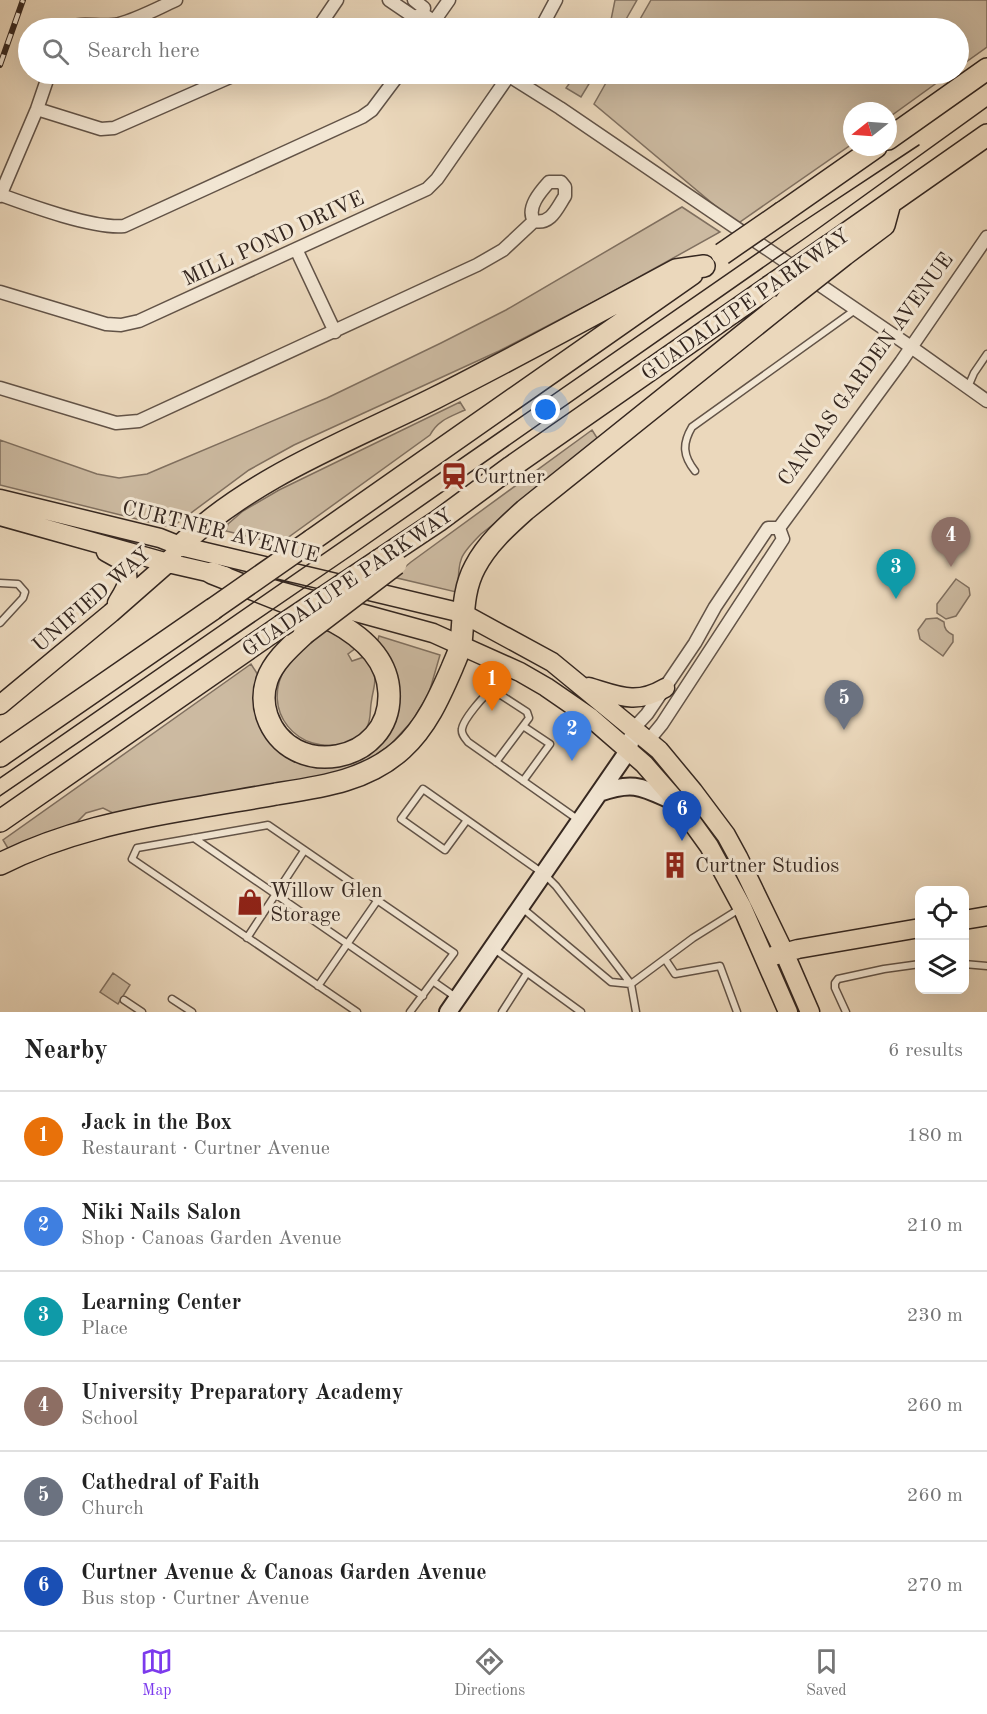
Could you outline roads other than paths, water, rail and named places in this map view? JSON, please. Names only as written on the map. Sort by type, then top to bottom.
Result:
[{"type":"highway","points":[[969,82],[987,69]]},
{"type":"highway","points":[[897,133],[966,84]]},
{"type":"highway","name":"GUADALUPE PARKWAY","points":[[0,821],[281,626],[389,562],[411,540],[511,467],[769,287],[837,250],[890,203],[987,135]]},
{"type":"highway","points":[[0,756],[863,156]]},
{"type":"highway","points":[[0,864],[56,839],[102,826],[331,785],[369,771],[402,749],[428,718],[439,699],[461,645],[462,613],[469,582],[474,568],[492,542],[518,516],[787,300],[837,250]]},
{"type":"highway","points":[[180,546],[224,509],[275,476],[464,383],[676,270],[713,260]]},
{"type":"highway","points":[[212,573],[333,621],[349,629],[374,652],[389,682],[386,717],[378,732],[368,743],[356,750],[331,758],[304,753],[278,737],[265,709],[264,695],[267,679],[281,657],[304,634],[389,562]]},
{"type":"main road","name":"CURTNER AVENUE","points":[[0,499],[160,538],[180,546],[462,613],[552,662],[659,750],[693,790],[726,835],[750,879],[810,1012]]},
{"type":"main road","name":"CURTNER AVENUE","points":[[0,516],[168,563],[406,624],[461,645],[520,672],[546,687],[591,718],[644,764],[678,803],[709,846],[742,907],[788,1012]]},
{"type":"main road","points":[[86,541],[124,562],[129,583],[111,613]]},
{"type":"main road","name":"UNIFIED WAY","points":[[0,705],[168,563],[180,546]]},
{"type":"main road","points":[[583,686],[623,697],[639,698],[654,695],[665,688]]},
{"type":"main road","points":[[969,919],[987,916]]},
{"type":"main road","points":[[765,959],[784,952],[915,929]]},
{"type":"street","points":[[135,18],[176,0]]},
{"type":"street","points":[[325,18],[337,0]]},
{"type":"street","points":[[389,0],[414,17],[423,14]]},
{"type":"street","points":[[414,0],[424,8],[423,14]]},
{"type":"street","points":[[442,18],[449,0]]},
{"type":"street","points":[[546,18],[556,0]]},
{"type":"street","points":[[423,14],[428,18]]},
{"type":"street","points":[[46,84],[0,196],[96,224],[114,227],[124,225],[362,117],[372,110],[392,84]]},
{"type":"street","points":[[37,109],[101,129],[114,128],[215,84]]},
{"type":"street","name":"MILL POND DRIVE","points":[[0,292],[106,324],[132,323],[427,189],[437,179],[501,84]]},
{"type":"street","name":"MILL POND DRIVE","points":[[524,84],[911,346],[987,401]]},
{"type":"street","points":[[0,388],[116,423],[140,421],[477,266],[503,250],[534,221],[549,220],[566,196],[564,178],[549,182],[531,207],[530,212],[534,221]]},
{"type":"street","name":"CANOAS GARDEN AVENUE","points":[[779,528],[987,237]]},
{"type":"street","points":[[296,249],[335,332]]},
{"type":"street","name":"CANOAS GARDEN AVENUE","points":[[453,1005],[628,752],[634,728],[696,643],[716,607],[768,528],[779,528]]},
{"type":"street","name":"CANOAS GARDEN AVENUE","points":[[628,752],[648,741],[662,724],[783,539],[779,528]]},
{"type":"street","points":[[599,793],[630,785],[641,787],[678,803]]},
{"type":"lane","points":[[695,471],[688,463],[685,453],[687,436],[692,427],[855,310]]},
{"type":"lane","points":[[968,388],[974,373],[987,354]]},
{"type":"lane","points":[[0,583],[18,584],[25,592],[23,598],[0,623]]},
{"type":"lane","points":[[496,762],[529,718],[527,712],[497,691],[488,691],[463,725],[462,734],[468,742],[496,762],[580,821]]},
{"type":"lane","points":[[523,726],[550,744],[523,781]]},
{"type":"lane","points":[[467,819],[445,850],[402,819],[423,789],[467,819],[544,874],[556,886],[631,984],[636,1012]]},
{"type":"lane","points":[[357,1012],[132,859],[136,848],[268,825],[454,953],[410,1012]]},
{"type":"lane","points":[[194,838],[423,996]]},
{"type":"lane","points":[[247,938],[304,851]]},
{"type":"lane","points":[[318,986],[377,901]]},
{"type":"lane","points":[[521,907],[611,982],[631,984],[742,907]]},
{"type":"lane","points":[[493,948],[581,1012]]},
{"type":"lane","points":[[664,959],[675,974],[720,966],[737,1012]]},
{"type":"lane","points":[[969,964],[987,966]]},
{"type":"lane","points":[[846,1012],[835,988],[835,982],[838,979],[915,965]]},
{"type":"lane","points":[[502,1012],[527,973]]},
{"type":"lane","points":[[434,982],[453,1005]]},
{"type":"lane","points":[[172,999],[192,1012]]},
{"type":"lane","points":[[124,1000],[142,1012]]},
{"type":"tram line","points":[[0,796],[355,553],[808,236],[987,107]]},
{"type":"tram line","points":[[0,778],[795,227],[919,145]]},
{"type":"railway","points":[[0,65],[23,0]]},
{"type":"place","name":"Curtner","points":[[454,476]]},
{"type":"place","name":"University Preparatory Academy","points":[[951,567]]},
{"type":"place","name":"Learning Center","points":[[896,599]]},
{"type":"place","name":"Jack in the Box","points":[[492,711]]},
{"type":"place","name":"Cathedral of Faith","points":[[844,730]]},
{"type":"place","name":"Niki Nails Salon","points":[[572,761]]},
{"type":"place","name":"Curtner Avenue & Canoas Garden Avenue","points":[[682,841]]},
{"type":"place","name":"Curtner Studios","points":[[675,865]]},
{"type":"place","name":"Willow Glen Storage","points":[[250,902]]}]
